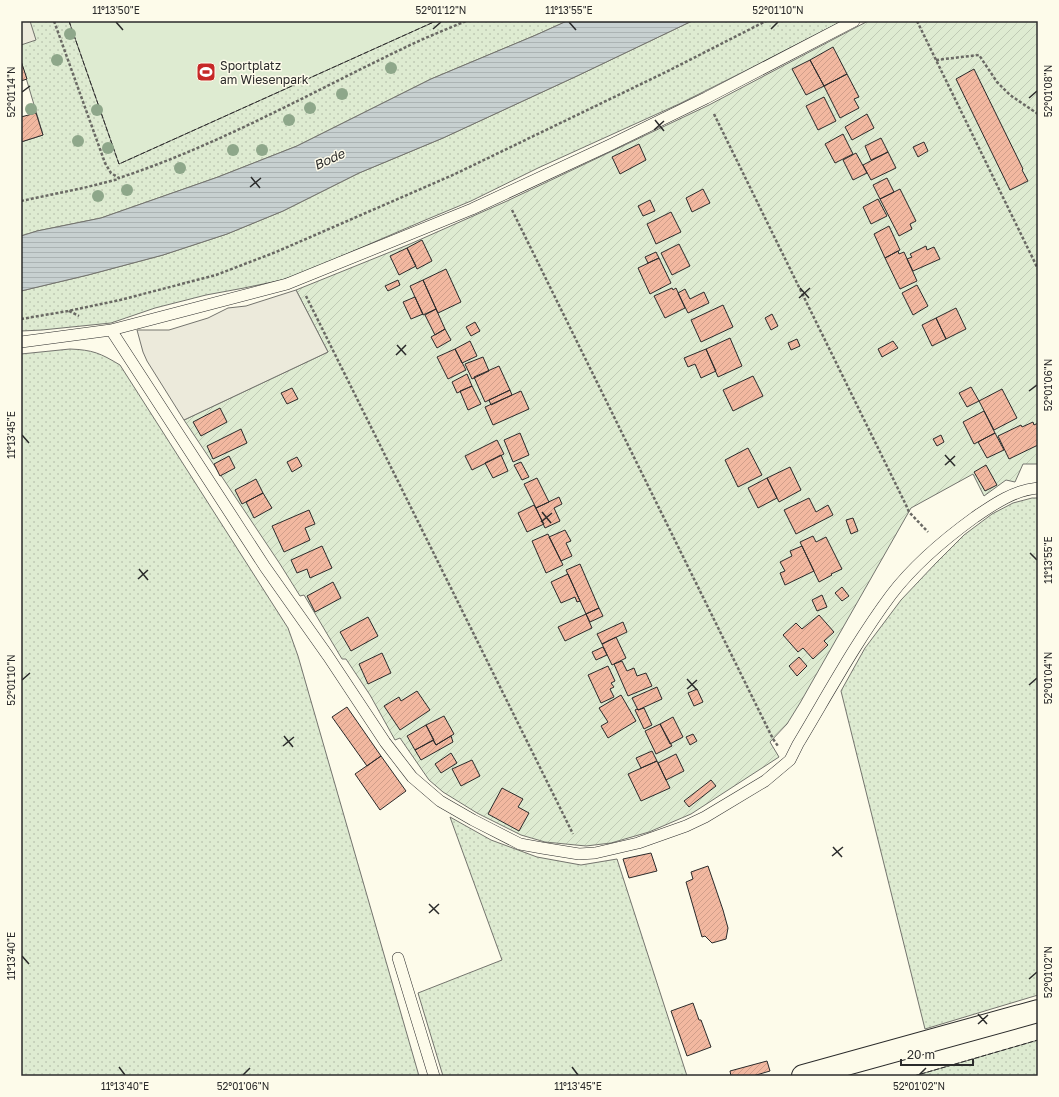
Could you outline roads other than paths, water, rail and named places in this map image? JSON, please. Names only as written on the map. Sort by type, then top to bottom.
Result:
[{"type":"street","points":[[803,1076],[1038,1011]]},
{"type":"lane","points":[[21,342],[111,330],[298,280],[464,212],[610,145],[706,98],[854,21]]},
{"type":"lane","points":[[111,330],[265,567],[328,656],[385,742],[412,777],[440,801],[473,820],[520,844],[542,848],[579,854],[595,853],[638,843],[686,826],[705,817],[765,781],[790,760],[861,639],[892,594],[913,571],[965,524],[991,506],[1013,494],[1038,488]]},
{"type":"lane","points":[[398,958],[434,1076]]},
{"type":"water","name":"Bode","points":[[567,21],[692,21],[443,138],[359,173],[283,211],[227,234],[163,255],[21,291],[21,236],[37,231],[101,218],[218,177],[297,146],[431,79]]},
{"type":"place","name":"Sportplatz am Wiesenpark","points":[[206,72]]}]
